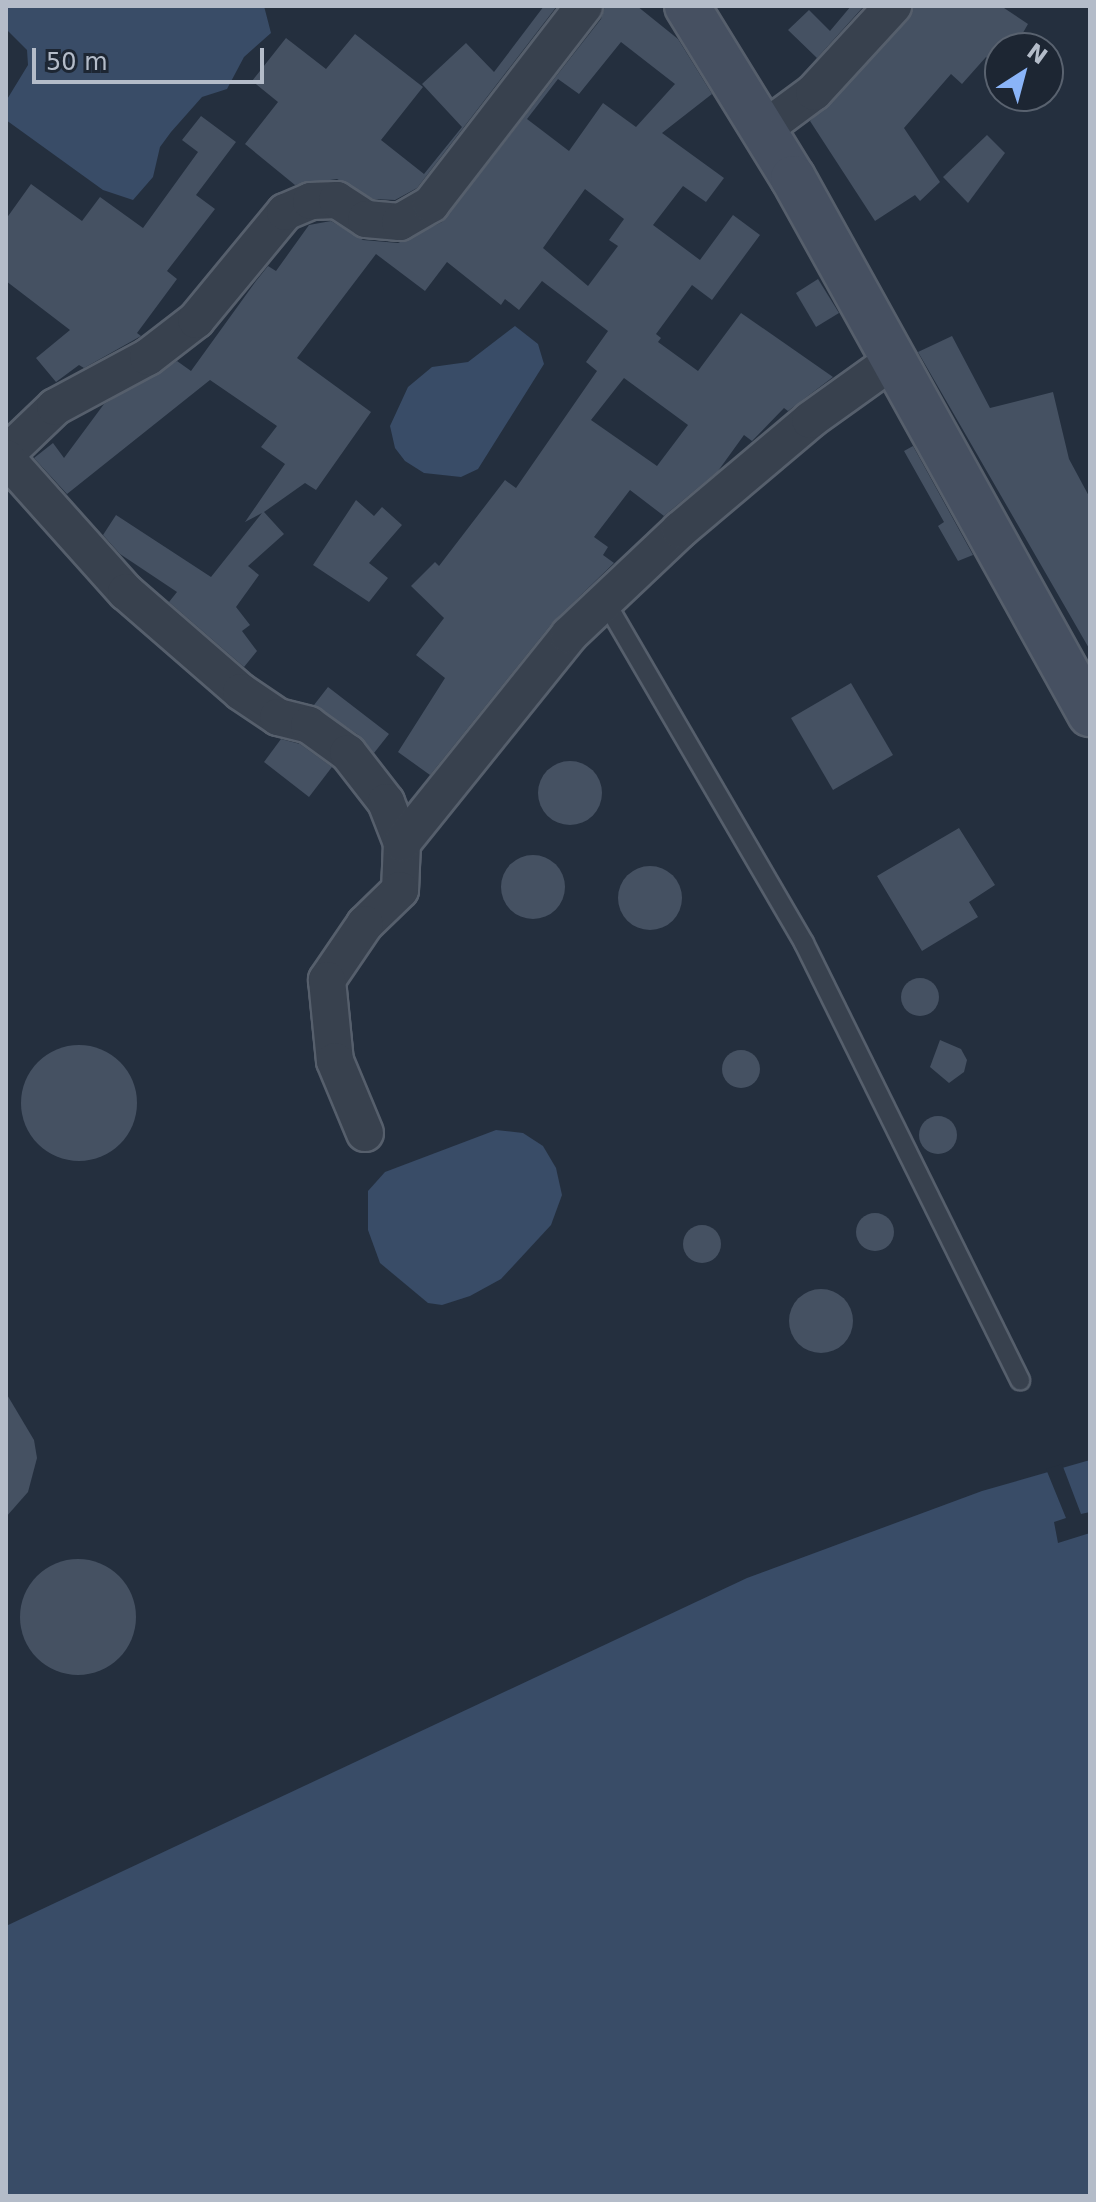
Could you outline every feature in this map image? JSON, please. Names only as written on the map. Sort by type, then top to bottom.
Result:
[{"type":"street","points":[[365,1133],[335,1061],[327,980],[365,924],[400,890],[402,843],[386,802],[348,753],[309,725],[278,717],[241,692],[126,592],[6,456],[55,407],[148,357],[196,320],[285,212],[311,201],[337,200],[366,219],[400,222],[431,204],[584,6]]},
{"type":"street","points":[[687,6],[764,129],[1090,714]]},
{"type":"street","points":[[764,129],[814,92],[893,6]]},
{"type":"street","points":[[402,843],[525,685],[605,601],[810,420],[892,361]]},
{"type":"lane","points":[[605,601],[804,943],[1020,1381]]},
{"type":"water","points":[[6,6],[264,6],[271,33],[244,57],[227,89],[202,97],[171,132],[160,147],[153,177],[133,200],[103,190],[6,120],[6,101],[28,65],[27,50],[6,29]]},
{"type":"water","points":[[515,326],[538,344],[544,364],[478,469],[461,477],[424,473],[405,461],[395,448],[390,426],[408,387],[432,367],[468,362]]},
{"type":"water","points":[[496,1130],[523,1133],[543,1146],[556,1168],[562,1195],[551,1225],[501,1279],[470,1296],[442,1305],[428,1303],[380,1263],[368,1230],[368,1191],[385,1172]]},
{"type":"water","points":[[1090,1460],[1090,2196],[6,2196],[6,1926],[747,1578],[982,1491]]},
{"type":"pier","points":[[1062,1464],[1081,1514],[1090,1512],[1090,1533],[1058,1543],[1054,1522],[1066,1518],[1046,1469]]},
{"type":"building","points":[[544,6],[557,6],[417,188],[395,200],[373,199],[337,179],[295,185],[245,144],[278,102],[252,81],[286,38],[326,69],[355,34],[423,87],[381,140],[424,174],[462,127],[422,84],[466,43],[494,72]]},
{"type":"building","points":[[605,6],[637,6],[678,39],[712,94],[662,133],[724,178],[706,202],[683,186],[653,225],[700,260],[733,215],[760,235],[712,300],[692,285],[656,334],[661,338],[658,342],[698,371],[741,313],[833,377],[788,411],[784,408],[752,441],[744,435],[718,471],[664,516],[630,490],[594,537],[608,547],[603,555],[614,563],[553,622],[430,775],[398,752],[445,678],[416,655],[444,618],[411,586],[435,562],[439,566],[505,480],[516,488],[597,371],[586,362],[608,331],[542,281],[519,310],[505,299],[501,305],[447,262],[425,291],[376,254],[297,358],[371,412],[316,490],[305,483],[264,512],[284,534],[248,566],[259,575],[236,607],[250,625],[242,631],[257,651],[244,667],[169,602],[177,592],[120,554],[103,535],[116,515],[211,577],[262,513],[245,522],[285,464],[261,447],[277,426],[210,380],[67,494],[34,458],[53,443],[64,458],[104,404],[177,361],[191,371],[268,266],[276,271],[309,225],[331,221],[363,240],[398,243],[442,222],[601,19]],"holes":[[[621,42],[675,84],[636,127],[603,103],[569,151],[527,119],[558,79],[579,94]],[[585,189],[624,219],[609,240],[618,246],[588,286],[543,248]],[[624,378],[688,425],[657,466],[591,420]]]},
{"type":"building","points":[[851,6],[864,6],[817,58],[788,30],[809,10],[830,31]]},
{"type":"building","points":[[913,6],[1001,6],[1028,24],[1023,32],[984,32],[984,59],[962,84],[951,74],[904,128],[940,182],[920,201],[915,195],[875,221],[810,121],[908,20]]},
{"type":"building","points":[[201,116],[236,142],[196,195],[215,209],[167,271],[177,279],[137,333],[141,336],[84,368],[79,365],[56,382],[36,358],[70,330],[6,281],[6,219],[31,184],[82,221],[100,197],[143,228],[198,152],[182,140]]},
{"type":"building","points":[[987,135],[1005,153],[968,203],[943,177]]},
{"type":"building","points":[[818,279],[839,313],[816,327],[796,293]]},
{"type":"building","points":[[952,336],[990,408],[1053,392],[1069,459],[1090,498],[1090,650],[918,352]]},
{"type":"building","points":[[913,446],[973,555],[958,561],[938,526],[944,522],[904,451]]},
{"type":"building","points":[[356,500],[374,516],[382,507],[402,525],[369,563],[388,578],[369,602],[313,565]]},
{"type":"building","points":[[851,683],[893,755],[833,790],[791,718]]},
{"type":"building","points":[[328,687],[389,734],[374,753],[360,736],[314,705]]},
{"type":"building","points":[[281,739],[300,744],[332,767],[309,797],[264,762]]},
{"type":"building","points":[[564,761],[576,761],[593,770],[600,781],[600,805],[593,816],[576,825],[564,825],[552,820],[543,811],[538,799],[538,787],[543,775],[552,766]]},
{"type":"building","points":[[959,828],[995,885],[969,902],[978,917],[922,951],[877,876]]},
{"type":"building","points":[[527,855],[539,855],[556,864],[563,875],[563,899],[556,910],[539,919],[527,919],[515,914],[506,905],[501,893],[501,881],[506,869],[515,860]]},
{"type":"building","points":[[644,866],[656,866],[673,875],[680,886],[680,910],[673,921],[656,930],[644,930],[632,925],[623,916],[618,904],[618,892],[623,880],[632,871]]},
{"type":"building","points":[[920,978],[933,984],[939,997],[933,1010],[920,1016],[907,1010],[901,997],[907,984]]},
{"type":"building","points":[[940,1040],[961,1049],[967,1060],[964,1072],[949,1083],[930,1067]]},
{"type":"building","points":[[79,1045],[101,1049],[120,1062],[133,1081],[137,1103],[133,1125],[120,1144],[101,1157],[79,1161],[57,1157],[38,1144],[25,1125],[21,1103],[25,1081],[38,1062],[57,1049]]},
{"type":"building","points":[[741,1050],[754,1056],[760,1069],[754,1082],[741,1088],[728,1082],[722,1069],[728,1056]]},
{"type":"building","points":[[938,1116],[951,1122],[957,1135],[951,1148],[938,1154],[925,1148],[919,1135],[925,1122]]},
{"type":"building","points":[[875,1213],[888,1219],[894,1232],[888,1245],[875,1251],[862,1245],[856,1232],[862,1219]]},
{"type":"building","points":[[702,1225],[715,1231],[721,1244],[715,1257],[702,1263],[689,1257],[683,1244],[689,1231]]},
{"type":"building","points":[[815,1289],[827,1289],[844,1298],[851,1309],[851,1333],[844,1344],[827,1353],[815,1353],[803,1348],[794,1339],[789,1327],[789,1315],[794,1303],[803,1294]]},
{"type":"building","points":[[6,1393],[34,1440],[37,1458],[28,1492],[6,1517]]},
{"type":"building","points":[[78,1559],[100,1564],[119,1576],[131,1595],[136,1617],[131,1639],[119,1658],[100,1670],[78,1675],[56,1670],[37,1658],[25,1639],[20,1617],[25,1595],[37,1576],[56,1564]]}]
